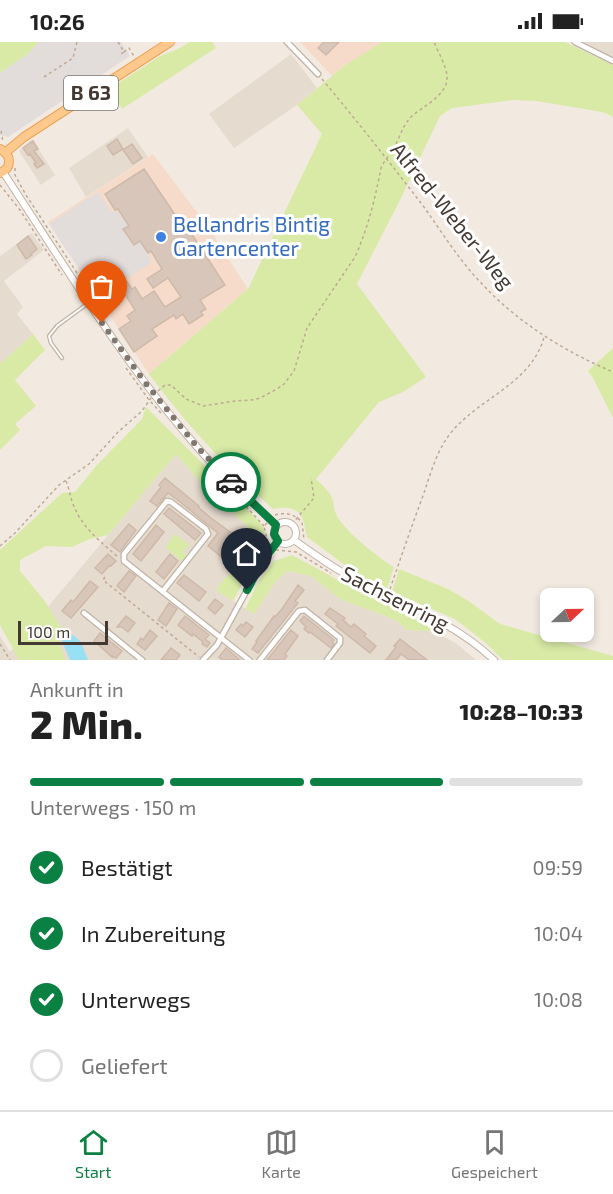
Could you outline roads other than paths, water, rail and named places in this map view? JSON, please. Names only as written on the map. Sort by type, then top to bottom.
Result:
[{"type":"main road","name":"B 63","points":[[3,148],[24,137],[170,42]]},
{"type":"main road","points":[[2,173],[8,168],[9,161],[3,148]]},
{"type":"street","points":[[287,42],[318,74]]},
{"type":"street","points":[[575,42],[613,61]]},
{"type":"street","points":[[2,173],[88,303],[154,394],[199,449],[276,525]]},
{"type":"street","points":[[163,591],[208,534],[206,529],[167,501],[124,554],[124,561],[249,660]]},
{"type":"street","points":[[286,521],[292,524],[296,530],[294,540],[286,544],[278,541],[274,534],[276,525],[286,521]]},
{"type":"street","name":"Sachsenring","points":[[294,540],[345,574],[434,617],[465,636],[494,660]]},
{"type":"street","points":[[201,659],[213,651],[259,567],[278,541]]},
{"type":"street","points":[[260,660],[299,611],[305,610],[340,638],[340,643],[327,660]]},
{"type":"street","points":[[84,613],[142,660]]},
{"type":"lane","points":[[62,358],[51,343],[49,336],[57,326],[88,303]]},
{"type":"water","points":[[68,635],[73,635],[81,642],[88,660],[70,660],[62,641]]},
{"type":"place","name":"Bellandris Bintig Gartencenter","points":[[161,237]]}]
